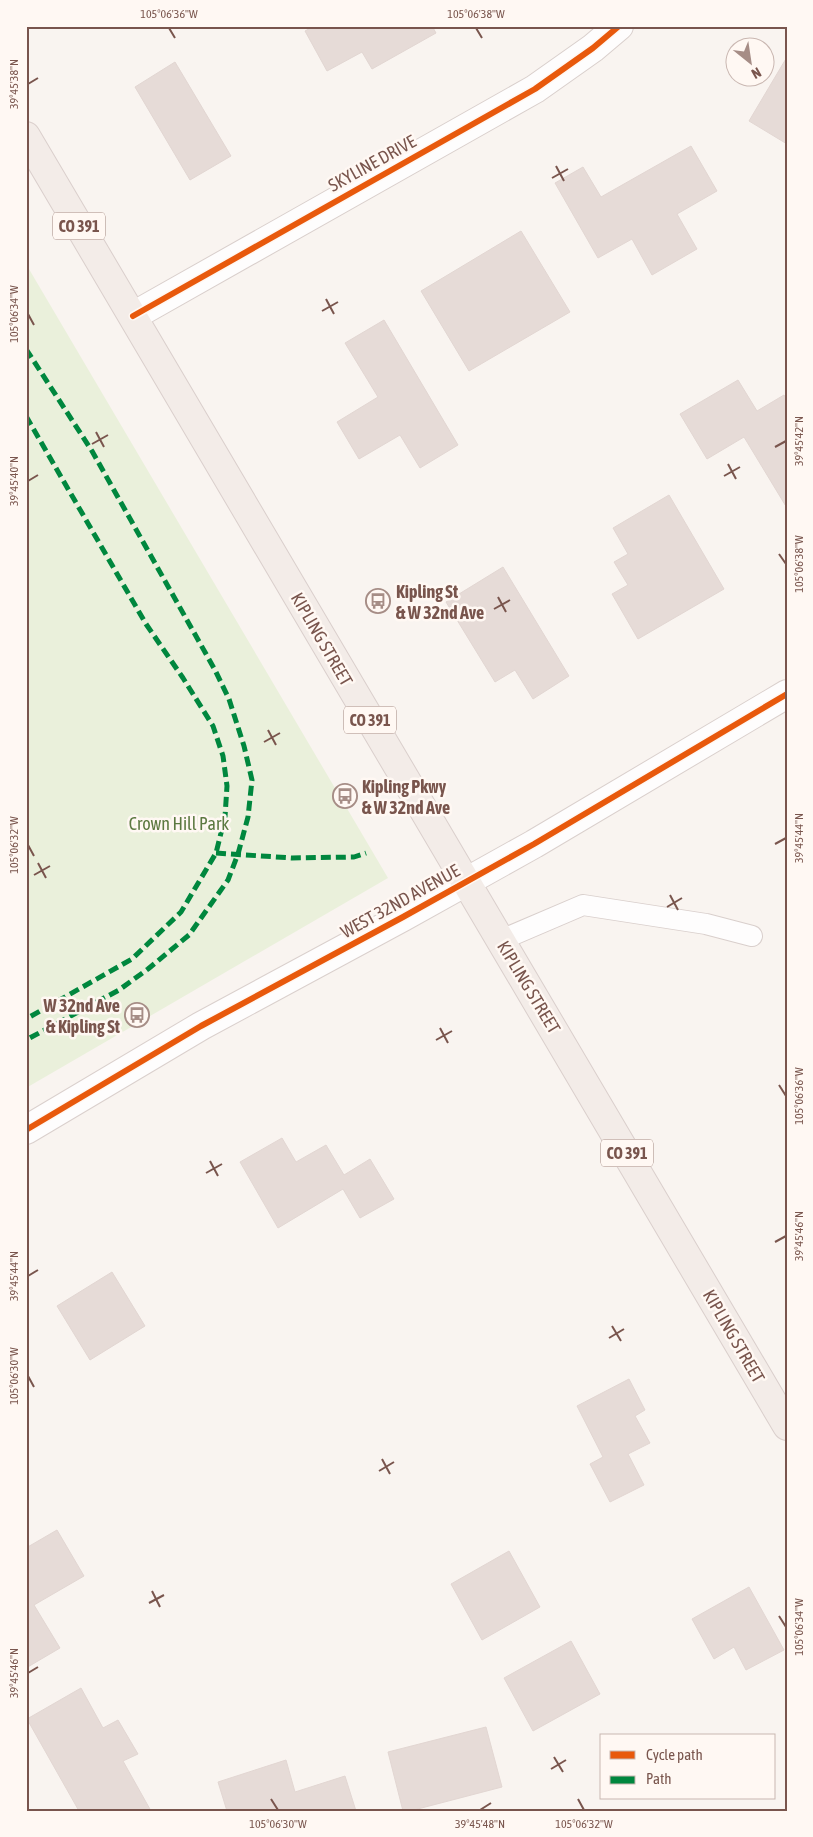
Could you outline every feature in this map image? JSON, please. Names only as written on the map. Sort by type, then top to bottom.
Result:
[{"type":"main road","name":"KIPLING STREET","points":[[26,136],[787,1426]]},
{"type":"street","name":"SKYLINE DRIVE","points":[[133,316],[535,89],[593,48],[619,26]]},
{"type":"street","name":"WEST 32ND AVENUE","points":[[26,1130],[201,1026],[534,844],[787,694]]},
{"type":"lane","points":[[501,940],[583,905],[706,924],[752,936]]},
{"type":"green space","name":"Crown Hill Park","points":[[26,264],[388,878],[26,1088]]},
{"type":"building","points":[[314,26],[432,26],[436,33],[372,69],[362,52],[327,71],[305,31]]},
{"type":"building","points":[[787,57],[787,144],[749,121],[769,88],[776,88],[776,76]]},
{"type":"building","points":[[175,62],[231,156],[190,180],[135,87]]},
{"type":"building","points":[[691,146],[717,191],[677,214],[697,249],[652,275],[632,239],[598,258],[555,183],[583,167],[601,197]]},
{"type":"building","points":[[521,231],[570,312],[469,371],[421,291]]},
{"type":"building","points":[[384,320],[458,445],[420,468],[400,435],[359,459],[337,422],[378,397],[345,343]]},
{"type":"building","points":[[738,380],[757,411],[784,395],[787,400],[787,508],[744,437],[707,459],[680,414]]},
{"type":"building","points":[[669,495],[724,589],[638,639],[612,594],[628,585],[614,562],[628,554],[613,528]]},
{"type":"building","points":[[503,567],[569,676],[533,699],[515,670],[495,682],[446,602]]},
{"type":"building","points":[[282,1138],[296,1162],[326,1145],[344,1175],[370,1159],[394,1199],[360,1218],[343,1189],[278,1228],[240,1162]]},
{"type":"building","points":[[112,1272],[145,1326],[90,1360],[57,1306]]},
{"type":"building","points":[[629,1379],[645,1410],[635,1416],[650,1443],[628,1454],[644,1485],[610,1502],[590,1464],[603,1457],[577,1406]]},
{"type":"building","points":[[57,1530],[84,1576],[34,1605],[60,1648],[26,1668],[26,1548]]},
{"type":"building","points":[[509,1551],[540,1607],[482,1640],[451,1584]]},
{"type":"building","points":[[749,1587],[784,1650],[746,1670],[734,1647],[714,1659],[692,1619]]},
{"type":"building","points":[[571,1641],[600,1694],[533,1731],[504,1678]]},
{"type":"building","points":[[81,1688],[103,1728],[118,1720],[138,1754],[123,1761],[151,1811],[79,1811],[27,1719]]},
{"type":"building","points":[[486,1727],[502,1787],[410,1811],[403,1811],[388,1752]]},
{"type":"building","points":[[286,1760],[295,1792],[345,1776],[356,1811],[227,1811],[218,1782]]},
{"type":"marked path","points":[[26,349],[92,451],[215,670],[229,699],[244,746],[252,780],[248,817],[238,854],[228,880],[189,935],[119,990],[26,1040]]},
{"type":"marked path","points":[[26,416],[146,624],[213,726],[223,756],[227,786],[225,817],[216,853],[181,912],[132,959],[26,1019]]},
{"type":"marked path","points":[[216,853],[292,858],[354,857],[366,853]]},
{"type":"cycle path","points":[[133,316],[535,89],[593,48],[619,26]]},
{"type":"cycle path","points":[[26,1130],[201,1026],[534,844],[787,694]]},
{"type":"place","name":"Kipling St & W 32nd Ave","points":[[378,601]]},
{"type":"place","name":"Kipling Pkwy & W 32nd Ave","points":[[345,796]]},
{"type":"place","name":"W 32nd Ave & Kipling St","points":[[137,1015]]}]
